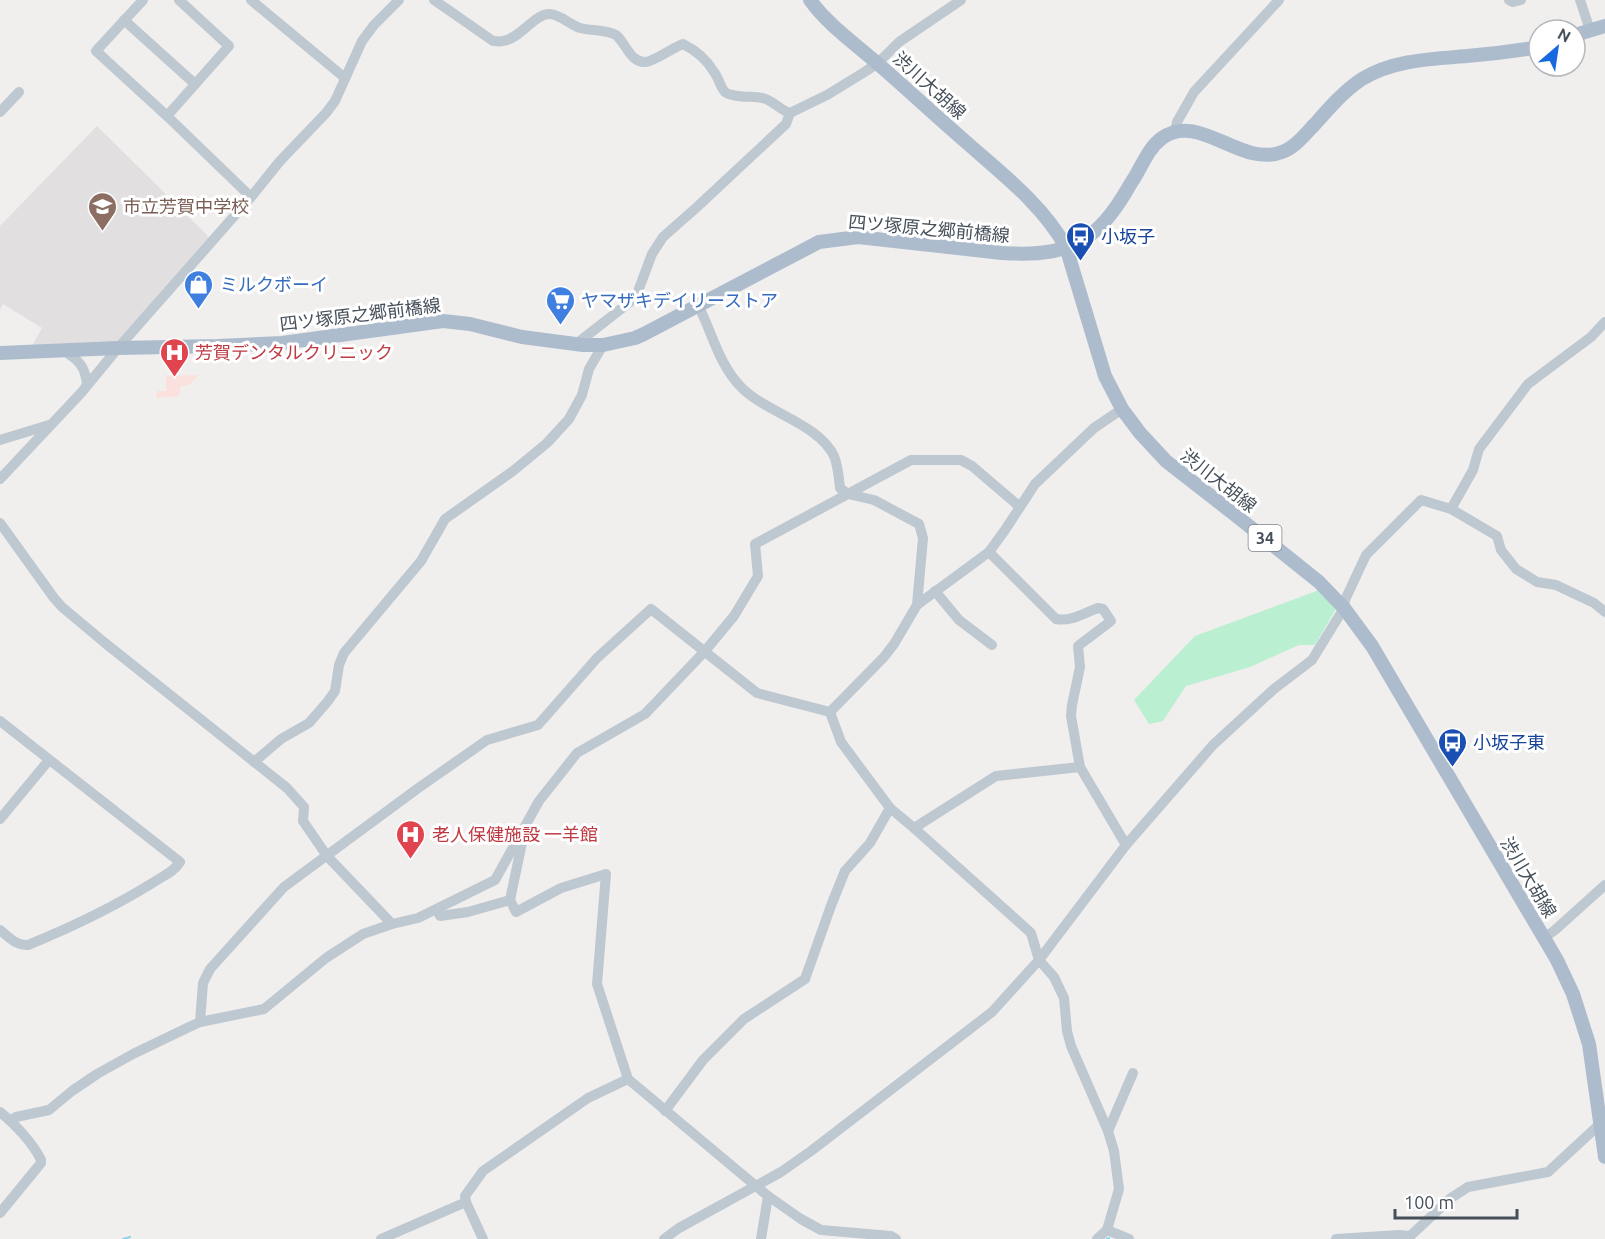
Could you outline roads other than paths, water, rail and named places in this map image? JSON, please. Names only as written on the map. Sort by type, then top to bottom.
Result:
[{"type":"main road","name":"渋川大胡線","points":[[810,0],[823,15],[1010,180],[1057,230],[1066,247],[1105,376],[1122,409],[1140,433],[1166,462],[1319,582],[1344,609],[1372,646],[1565,977],[1582,1018],[1592,1058],[1605,1157]]},
{"type":"main road","points":[[1587,31],[1605,26]]},
{"type":"main road","points":[[1175,132],[1187,131],[1203,134],[1252,154],[1268,156],[1283,152],[1293,146],[1346,91],[1376,72],[1409,62],[1493,54],[1527,48]]},
{"type":"main road","name":"四ツ塚原之郷前橋線","points":[[0,353],[282,343],[442,321],[470,324],[522,338],[603,345],[644,334],[819,242],[842,238],[876,238],[1023,254],[1041,254],[1066,247],[1084,240],[1096,231],[1131,184],[1149,152],[1161,138],[1175,132]]},
{"type":"street","points":[[143,0],[96,51],[251,197]]},
{"type":"street","points":[[166,116],[230,46],[179,0]]},
{"type":"street","points":[[251,0],[345,78]]},
{"type":"street","points":[[0,479],[87,385],[280,161],[326,113],[335,101],[362,41],[374,25],[399,0]]},
{"type":"street","points":[[434,0],[493,41],[504,41],[514,37],[545,14],[554,15],[579,27],[614,34],[639,61],[647,62],[683,44],[693,49],[714,71],[724,91],[730,94],[765,98],[790,113]]},
{"type":"street","points":[[576,344],[638,294],[652,254],[663,237],[786,124],[790,113],[827,95],[878,63],[899,42],[961,0]]},
{"type":"street","points":[[1175,132],[1177,122],[1194,92],[1279,0]]},
{"type":"street","points":[[1509,0],[1513,2],[1521,0]]},
{"type":"street","points":[[1580,0],[1590,30]]},
{"type":"street","points":[[124,20],[195,84]]},
{"type":"street","points":[[0,112],[18,92]]},
{"type":"street","points":[[698,305],[725,364],[735,379],[749,394],[819,438],[833,455],[840,488],[848,494],[874,500],[919,524],[923,538],[917,605]]},
{"type":"street","points":[[1451,509],[1473,470],[1479,448],[1528,384],[1591,337],[1605,322]]},
{"type":"street","points":[[255,762],[281,739],[309,723],[328,701],[335,691],[339,665],[344,653],[421,561],[446,519],[522,464],[547,443],[569,419],[582,395],[589,369],[603,345]]},
{"type":"street","points":[[63,350],[80,362],[86,372],[87,385]]},
{"type":"street","points":[[830,712],[884,657],[917,605],[989,552],[1035,484],[1094,428],[1122,409]]},
{"type":"street","points":[[0,440],[51,425]]},
{"type":"street","points":[[10,1120],[49,1110],[97,1074],[200,1022],[264,1009],[326,958],[363,934],[418,918],[495,880],[540,801],[577,753],[645,714],[705,651],[734,616],[758,576],[755,544],[911,460],[961,460],[972,466],[1020,507]]},
{"type":"street","points":[[664,1239],[679,1228],[781,1172],[992,1012],[1039,960],[1126,845],[1213,745],[1274,689],[1312,660],[1344,609],[1345,600],[1366,555],[1421,500],[1451,509],[1497,536],[1501,550],[1516,569],[1537,582],[1556,585],[1594,603],[1605,612]]},
{"type":"street","points":[[0,523],[62,607],[287,788],[304,807],[303,821],[327,856],[392,924]]},
{"type":"street","points":[[989,552],[1056,619],[1063,621],[1072,619],[1098,608],[1103,609],[1111,621],[1078,646],[1080,667],[1071,716],[1080,767],[1126,845]]},
{"type":"street","points":[[935,591],[959,620],[992,645]]},
{"type":"street","points":[[200,1022],[203,983],[210,969],[284,887],[487,740],[538,725],[597,658],[651,609],[757,693],[830,712]]},
{"type":"street","points":[[830,712],[841,742],[890,808],[1031,933],[1039,960],[1054,977],[1064,998],[1071,1046],[1114,1151],[1119,1189],[1107,1230],[1097,1239]]},
{"type":"street","points":[[0,721],[180,862],[174,870],[123,900],[76,925],[28,945],[17,944],[0,930]]},
{"type":"street","points":[[0,819],[49,760]]},
{"type":"street","points":[[914,828],[996,776],[1080,767]]},
{"type":"street","points":[[665,1111],[703,1060],[744,1019],[805,979],[845,872],[870,843],[890,808]]},
{"type":"street","points":[[526,825],[510,900],[516,912],[561,888],[606,874],[597,984],[628,1079],[768,1197],[801,1219],[821,1230],[891,1236],[896,1239]]},
{"type":"street","points":[[1544,938],[1605,885]]},
{"type":"street","points":[[437,910],[440,916],[468,912],[510,900]]},
{"type":"street","points":[[1107,1131],[1133,1073]]},
{"type":"street","points":[[483,1239],[465,1196],[483,1172],[588,1098],[628,1079]]},
{"type":"street","points":[[0,1112],[10,1120],[39,1155],[40,1164],[0,1213]]},
{"type":"street","points":[[1336,1239],[1399,1235],[1408,1238],[1451,1198],[1468,1187],[1548,1172],[1601,1114]]},
{"type":"street","points":[[761,1239],[768,1197]]},
{"type":"street","points":[[381,1239],[466,1202]]},
{"type":"street","points":[[1107,1230],[1129,1239]]},
{"type":"waterway","points":[[123,1239],[130,1237]]},
{"type":"place","name":"市立芳賀中学校","points":[[102,232]]},
{"type":"place","name":"小坂子","points":[[1080,262]]},
{"type":"place","name":"ミルクボーイ","points":[[199,310]]},
{"type":"place","name":"ヤマザキデイリーストア","points":[[560,326]]},
{"type":"place","name":"芳賀デンタルクリニック","points":[[174,378]]},
{"type":"place","name":"小坂子東","points":[[1452,768]]},
{"type":"place","name":"老人保健施設 一羊館","points":[[411,860]]}]
